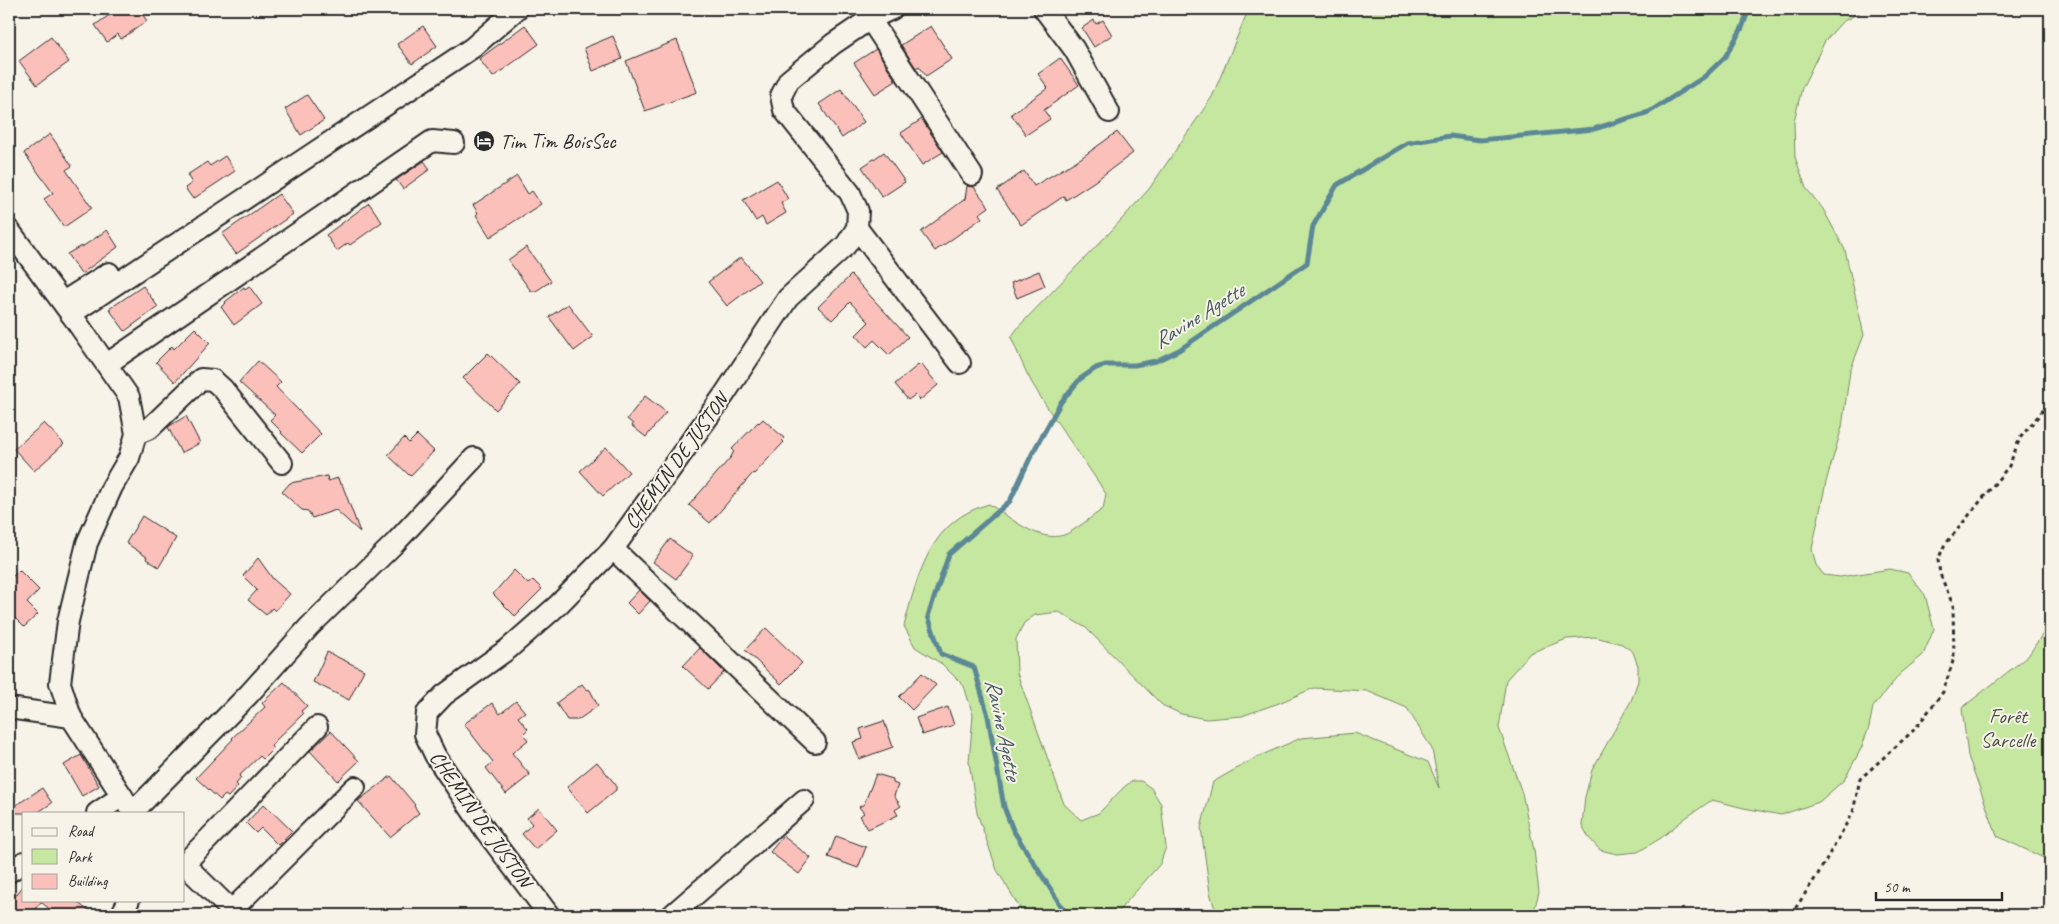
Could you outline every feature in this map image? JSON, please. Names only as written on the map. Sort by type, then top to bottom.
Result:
[{"type":"street","points":[[67,308],[472,48],[517,9]]},
{"type":"street","points":[[892,9],[870,19],[833,44],[789,80],[781,96],[784,110],[850,193],[858,211],[857,228],[960,363]]},
{"type":"street","points":[[1044,9],[1074,49],[1109,112]]},
{"type":"street","points":[[870,19],[972,175]]},
{"type":"street","points":[[107,364],[432,141],[454,144]]},
{"type":"street","points":[[67,308],[306,142]]},
{"type":"street","name":"CHEMIN DE JUSTON","points":[[549,915],[485,830],[435,755],[425,734],[426,713],[444,695],[522,637],[558,605],[613,549],[724,395],[788,298],[846,244],[857,228]]},
{"type":"street","points":[[10,235],[67,308],[129,397],[136,434],[129,458],[112,487],[87,543],[68,621],[60,684],[72,717],[129,807]]},
{"type":"street","points":[[136,434],[150,428],[201,379],[213,380],[223,389],[282,463]]},
{"type":"street","points":[[102,812],[129,807],[249,694],[309,627],[395,543],[474,458]]},
{"type":"street","points":[[613,549],[814,742]]},
{"type":"street","points":[[9,708],[72,717]]},
{"type":"street","points":[[185,863],[317,726]]},
{"type":"street","points":[[185,865],[234,913],[355,787]]},
{"type":"street","points":[[672,915],[804,800]]},
{"type":"street","points":[[9,872],[22,863]]},
{"type":"street","points":[[121,915],[128,902]]},
{"type":"path","points":[[1791,915],[1818,874],[1853,812],[1860,779],[1915,729],[1943,692],[1954,658],[1953,605],[1940,574],[1938,560],[1944,546],[2009,466],[2020,438],[2050,402]]},
{"type":"green space","points":[[1251,9],[1867,9],[1842,22],[1825,41],[1802,88],[1794,121],[1795,157],[1806,188],[1823,209],[1845,250],[1864,335],[1850,371],[1842,427],[1826,482],[1812,549],[1816,565],[1824,575],[1840,577],[1890,569],[1908,573],[1925,595],[1934,629],[1923,655],[1900,674],[1873,707],[1869,727],[1861,749],[1844,780],[1819,802],[1781,815],[1712,800],[1661,838],[1638,852],[1617,854],[1600,850],[1589,838],[1582,825],[1585,797],[1592,770],[1631,701],[1638,681],[1638,666],[1633,652],[1622,644],[1595,637],[1567,639],[1530,653],[1506,680],[1499,728],[1522,793],[1534,850],[1539,892],[1533,915],[1217,915],[1210,893],[1201,828],[1213,782],[1255,758],[1301,738],[1355,733],[1428,762],[1439,788],[1432,749],[1407,708],[1367,691],[1314,688],[1242,716],[1206,719],[1181,714],[1162,705],[1086,628],[1059,612],[1035,615],[1024,623],[1016,639],[1017,673],[1064,804],[1081,820],[1099,813],[1132,781],[1141,781],[1151,788],[1161,804],[1166,847],[1160,864],[1117,915],[1024,915],[997,870],[977,813],[969,762],[973,715],[964,686],[942,664],[915,647],[904,626],[921,569],[930,551],[953,522],[969,512],[989,504],[1015,522],[1034,532],[1054,536],[1068,533],[1103,509],[1106,494],[1032,383],[1011,337],[1020,325],[1149,189],[1212,97],[1247,13]]},
{"type":"green space","name":"Forêt Sarcelle","points":[[2050,623],[2050,861],[1997,836],[1968,756],[1962,708],[2028,656]]},
{"type":"building","points":[[118,9],[139,9],[147,21],[121,39],[118,34],[107,42],[95,25]]},
{"type":"building","points":[[1094,20],[1096,24],[1103,20],[1112,35],[1094,47],[1082,28]]},
{"type":"building","points":[[525,25],[539,44],[493,77],[479,59]]},
{"type":"building","points":[[423,26],[437,46],[412,64],[397,44]]},
{"type":"building","points":[[931,26],[952,59],[926,76],[919,66],[916,68],[901,45]]},
{"type":"building","points":[[613,36],[622,59],[593,71],[584,48]]},
{"type":"building","points":[[51,37],[69,62],[37,85],[19,61]]},
{"type":"building","points":[[677,40],[697,92],[645,111],[626,61]]},
{"type":"building","points":[[876,49],[896,81],[875,94],[854,63]]},
{"type":"building","points":[[1060,58],[1079,85],[1044,110],[1050,119],[1026,135],[1011,114],[1048,88],[1038,74]]},
{"type":"building","points":[[841,89],[864,122],[842,138],[819,104]]},
{"type":"building","points":[[307,95],[324,120],[301,135],[285,109]]},
{"type":"building","points":[[922,119],[943,152],[922,165],[901,133]]},
{"type":"building","points":[[1117,132],[1133,153],[1066,200],[1064,196],[1021,225],[997,190],[1024,171],[1034,186],[1081,158]]},
{"type":"building","points":[[50,134],[72,166],[66,170],[92,208],[64,227],[44,199],[53,193],[24,153]]},
{"type":"building","points":[[884,152],[905,182],[882,197],[862,167]]},
{"type":"building","points":[[225,156],[235,171],[193,199],[185,188],[192,183],[187,175],[207,162],[210,166]]},
{"type":"building","points":[[424,161],[430,169],[403,189],[396,180]]},
{"type":"building","points":[[517,176],[528,194],[532,191],[541,204],[490,237],[476,215],[478,213],[473,205]]},
{"type":"building","points":[[777,180],[788,199],[781,203],[786,213],[766,225],[762,217],[756,221],[743,200]]},
{"type":"building","points":[[967,186],[974,187],[989,207],[979,214],[982,218],[935,251],[921,232],[965,199]]},
{"type":"building","points":[[279,194],[293,214],[236,254],[222,234]]},
{"type":"building","points":[[369,203],[382,222],[350,245],[348,243],[337,251],[326,235]]},
{"type":"building","points":[[107,230],[118,247],[81,274],[67,254],[82,247]]},
{"type":"building","points":[[526,247],[551,281],[536,291],[531,291],[508,260]]},
{"type":"building","points":[[741,257],[760,281],[727,306],[708,282]]},
{"type":"building","points":[[1039,271],[1045,286],[1017,298],[1011,283]]},
{"type":"building","points":[[851,275],[908,337],[889,355],[874,340],[867,347],[856,335],[869,322],[850,302],[832,320],[818,307]]},
{"type":"building","points":[[143,286],[158,307],[125,331],[109,309]]},
{"type":"building","points":[[249,286],[262,304],[234,325],[221,307],[244,287],[245,289]]},
{"type":"building","points":[[568,304],[593,337],[574,351],[549,317]]},
{"type":"building","points":[[195,328],[210,343],[175,382],[156,362],[172,346],[174,349]]},
{"type":"building","points":[[488,353],[520,384],[496,410],[463,378]]},
{"type":"building","points":[[258,361],[281,382],[276,387],[321,434],[302,453],[270,420],[275,415],[239,382]]},
{"type":"building","points":[[921,364],[938,385],[920,400],[915,395],[908,400],[895,384]]},
{"type":"building","points":[[645,396],[666,412],[646,437],[632,426],[633,424],[627,419]]},
{"type":"building","points":[[186,416],[200,443],[181,453],[168,427]]},
{"type":"building","points":[[763,419],[784,438],[782,440],[784,442],[753,473],[710,523],[689,505],[731,457],[734,451],[732,449]]},
{"type":"building","points":[[44,423],[64,444],[34,471],[14,449]]},
{"type":"building","points":[[417,435],[434,451],[410,476],[388,455],[404,438],[409,443]]},
{"type":"building","points":[[606,447],[629,472],[603,496],[580,471]]},
{"type":"building","points":[[327,476],[328,481],[338,478],[340,484],[342,484],[360,532],[336,510],[312,518],[308,511],[302,510],[282,492],[290,483]]},
{"type":"building","points":[[142,516],[176,538],[159,567],[126,543]]},
{"type":"building","points":[[670,539],[693,556],[676,579],[653,562]]},
{"type":"building","points":[[258,558],[273,579],[290,594],[275,611],[272,608],[266,615],[248,600],[257,590],[243,576]]},
{"type":"building","points":[[19,570],[39,590],[27,603],[38,614],[24,627],[9,612],[9,580]]},
{"type":"building","points":[[514,570],[528,584],[533,580],[542,589],[515,616],[493,594]]},
{"type":"building","points":[[639,590],[650,601],[638,614],[627,603]]},
{"type":"building","points":[[766,628],[802,663],[781,684],[745,650]]},
{"type":"building","points":[[700,648],[724,672],[708,689],[683,666]]},
{"type":"building","points":[[327,652],[364,670],[349,700],[313,682]]},
{"type":"building","points":[[922,673],[936,685],[912,710],[899,697]]},
{"type":"building","points":[[284,682],[307,706],[301,711],[303,714],[276,740],[271,746],[273,749],[263,759],[260,756],[239,776],[241,778],[236,784],[238,786],[228,797],[225,795],[220,800],[196,778],[232,738],[265,707],[262,703]]},
{"type":"building","points":[[582,684],[586,689],[590,690],[598,706],[578,720],[567,720],[556,703]]},
{"type":"building","points":[[516,701],[525,712],[518,717],[528,729],[523,734],[528,740],[512,753],[530,775],[506,794],[486,768],[493,762],[464,724],[492,703],[500,714]]},
{"type":"building","points":[[948,707],[954,725],[922,735],[916,718]]},
{"type":"building","points":[[884,721],[893,747],[859,759],[853,742],[863,739],[860,729]]},
{"type":"building","points":[[331,731],[359,761],[338,781],[310,751]]},
{"type":"building","points":[[81,755],[99,786],[82,796],[64,765]]},
{"type":"building","points":[[597,762],[616,785],[616,790],[588,813],[567,787]]},
{"type":"building","points":[[876,774],[893,779],[893,783],[898,785],[894,796],[901,806],[895,810],[898,815],[868,829],[860,816],[864,813],[859,807],[864,804]]},
{"type":"building","points":[[391,776],[415,805],[419,813],[390,837],[358,801]]},
{"type":"building","points":[[42,788],[52,803],[38,812],[9,813],[9,810]]},
{"type":"building","points":[[264,804],[292,831],[278,845],[261,828],[256,833],[246,823]]},
{"type":"building","points":[[539,808],[557,830],[535,849],[522,834],[532,824],[527,818]]},
{"type":"building","points":[[783,836],[811,858],[799,874],[770,852]]},
{"type":"building","points":[[836,836],[866,847],[858,868],[828,857]]},
{"type":"building","points":[[22,888],[22,902],[41,902],[30,915],[22,915],[9,905],[9,900],[12,900]]},
{"type":"building","points":[[41,902],[77,902],[93,915],[57,915]]},
{"type":"waterway","name":"Ravine Agette","points":[[1067,915],[1013,830],[1004,807],[988,716],[974,667],[941,654],[928,616],[949,554],[1010,501],[1032,454],[1061,402],[1080,379],[1096,368],[1106,365],[1135,365],[1156,361],[1179,350],[1307,263],[1313,226],[1337,185],[1407,143],[1450,136],[1480,140],[1594,129],[1649,112],[1704,77],[1725,57],[1742,28],[1749,9]]},
{"type":"place","name":"Tim Tim BoisSec","points":[[484,141]]}]
